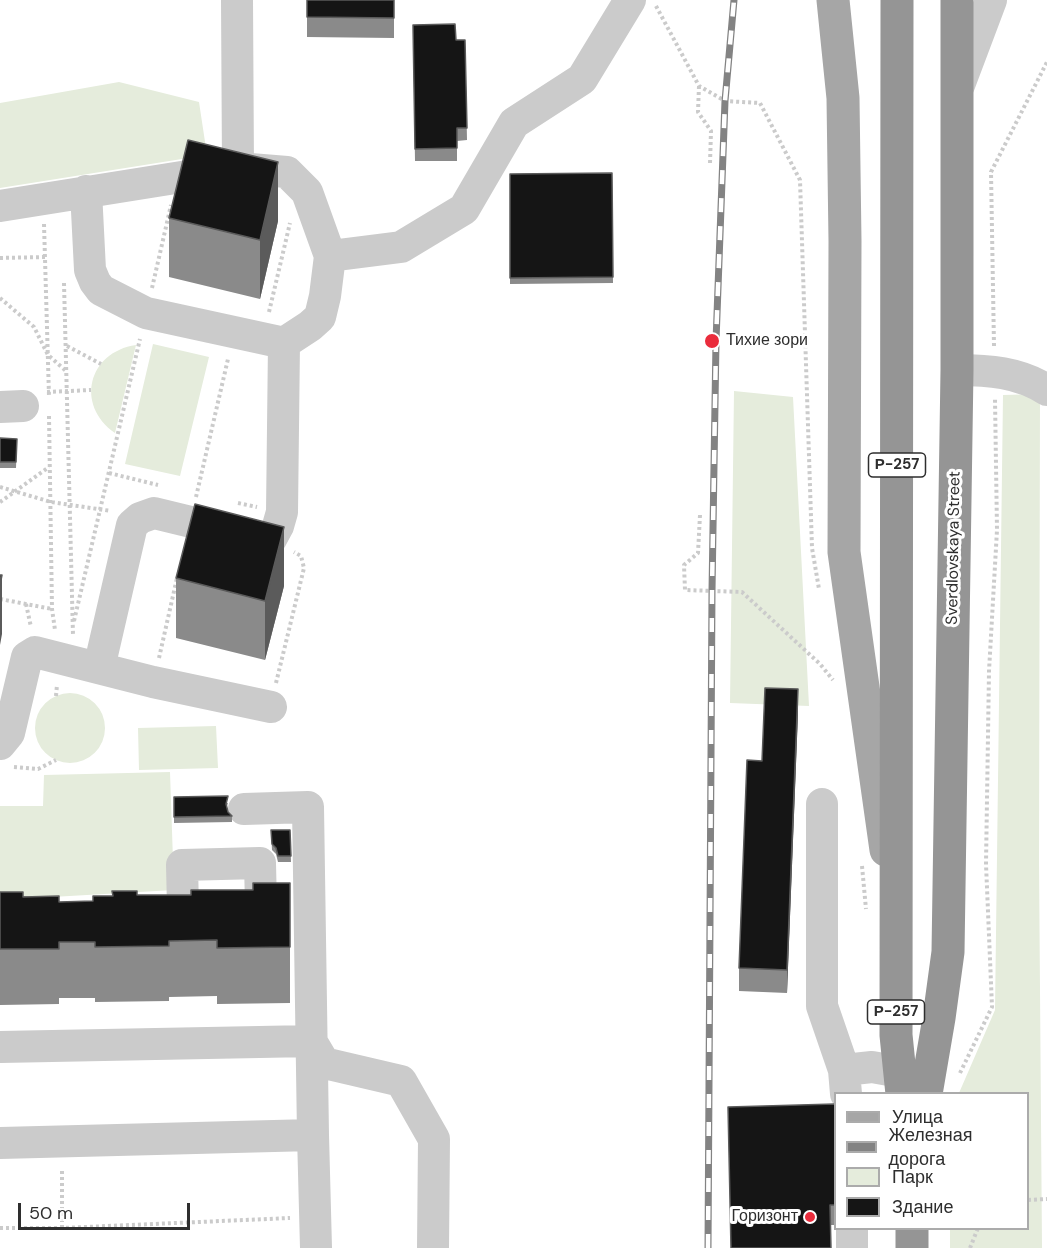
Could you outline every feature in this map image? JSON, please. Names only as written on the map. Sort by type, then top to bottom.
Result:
[{"type":"highway","name":"Р-257","points":[[897,0],[896,1035],[901,1083]]},
{"type":"highway","name":"Sverdlovskaya Street","points":[[926,1092],[948,952],[957,370],[957,0]]},
{"type":"highway","points":[[912,1230],[912,1248]]},
{"type":"main road","points":[[833,0],[843,98],[844,552],[897,929]]},
{"type":"street","points":[[237,0],[238,168]]},
{"type":"street","points":[[330,256],[401,247],[464,209],[514,123],[582,80],[630,0]]},
{"type":"street","points":[[956,92],[991,0]]},
{"type":"street","points":[[0,206],[86,191],[178,176],[238,168],[287,172],[307,192],[330,256],[320,317],[310,326],[273,341],[146,314],[101,290],[90,270],[86,191]]},
{"type":"street","points":[[78,663],[132,525],[140,518],[154,513],[265,540],[271,539],[282,512],[273,341]]},
{"type":"street","points":[[957,370],[994,370],[1038,384],[1047,390]]},
{"type":"street","points":[[5,755],[27,657],[35,652],[153,682],[271,707]]},
{"type":"street","points":[[822,804],[822,1006],[845,1082],[872,1066],[901,1083]]},
{"type":"street","points":[[244,809],[308,807],[316,1248]]},
{"type":"street","points":[[261,906],[260,863],[249,863],[182,865],[172,908],[310,906]]},
{"type":"street","points":[[0,1047],[311,1041]]},
{"type":"street","points":[[311,1041],[324,1063],[401,1081],[434,1140],[433,1248]]},
{"type":"street","points":[[0,1143],[313,1135]]},
{"type":"street","points":[[852,1230],[852,1248]]},
{"type":"path","points":[[653,0],[699,86],[698,112],[711,131],[710,163]]},
{"type":"path","points":[[959,1075],[992,1007],[986,864],[990,671],[997,530],[991,172],[1047,62]]},
{"type":"path","points":[[699,86],[725,101],[760,103],[800,180],[812,548],[819,592]]},
{"type":"path","points":[[72,628],[178,176]]},
{"type":"path","points":[[44,215],[48,355],[34,404],[50,466],[52,609],[78,663]]},
{"type":"path","points":[[273,341],[291,220]]},
{"type":"path","points":[[0,258],[45,257]]},
{"type":"path","points":[[56,696],[78,663],[72,628],[64,274]]},
{"type":"path","points":[[0,298],[34,327],[48,355],[67,371]]},
{"type":"path","points":[[66,345],[101,364]]},
{"type":"path","points":[[34,404],[67,392],[91,390]]},
{"type":"path","points":[[0,502],[50,466]]},
{"type":"path","points":[[0,487],[51,502],[100,510]]},
{"type":"path","points":[[700,515],[698,553],[684,565],[685,590],[742,592],[820,663],[833,680]]},
{"type":"path","points":[[271,539],[301,556],[304,568],[271,707]]},
{"type":"path","points":[[0,599],[52,609]]},
{"type":"path","points":[[832,669],[836,690]]},
{"type":"path","points":[[5,755],[38,769],[56,760]]},
{"type":"path","points":[[861,857],[867,916]]},
{"type":"path","points":[[62,1228],[63,1142]]},
{"type":"path","points":[[1029,1200],[1047,1199]]},
{"type":"path","points":[[0,1228],[62,1228],[294,1218]]},
{"type":"path","points":[[970,1248],[977,1230]]},
{"type":"green space","points":[[119,82],[199,102],[207,155],[0,188],[0,103]]},
{"type":"green space","points":[[153,344],[209,357],[180,476],[125,464]]},
{"type":"green space","points":[[136,345],[115,433],[102,421],[95,408],[91,395],[92,381],[107,358],[120,350]]},
{"type":"green space","points":[[734,391],[793,397],[809,706],[730,703]]},
{"type":"green space","points":[[1040,394],[1039,861],[1042,1248],[950,1248],[950,1230],[1029,1230],[1029,1092],[959,1092],[995,1010],[1003,395]]},
{"type":"green space","points":[[70,693],[89,699],[99,709],[105,728],[99,747],[89,757],[70,763],[51,757],[41,747],[35,728],[41,709],[51,699]]},
{"type":"green space","points":[[216,726],[218,768],[139,770],[138,728]]},
{"type":"green space","points":[[170,772],[174,890],[0,900],[0,806],[43,806],[44,775]]},
{"type":"building","points":[[307,0],[394,0],[394,18],[307,17]]},
{"type":"building","points":[[455,24],[456,40],[465,40],[467,128],[457,128],[457,148],[415,149],[413,25]]},
{"type":"building","points":[[188,140],[278,162],[260,240],[169,218]]},
{"type":"building","points":[[612,173],[613,277],[510,278],[510,174]]},
{"type":"building","points":[[0,438],[17,439],[16,462],[0,462]]},
{"type":"building","points":[[195,504],[284,527],[265,601],[176,578]]},
{"type":"building","points":[[765,688],[798,689],[787,970],[739,968],[747,760],[762,761]]},
{"type":"building","points":[[228,796],[226,804],[232,816],[174,817],[174,797]]},
{"type":"building","points":[[271,830],[290,830],[291,856],[278,856],[272,844]]},
{"type":"building","points":[[253,883],[290,883],[290,947],[217,948],[217,940],[169,941],[169,946],[95,947],[95,942],[59,942],[59,949],[0,949],[0,892],[23,892],[23,897],[59,896],[59,902],[93,901],[93,896],[113,896],[112,891],[137,891],[137,895],[191,895],[191,890],[253,890]]},
{"type":"building","points":[[834,1104],[834,1205],[830,1205],[831,1248],[731,1248],[728,1107]]},
{"type":"railway","points":[[708,1248],[716,341],[725,101],[734,0]]},
{"type":"place","name":"Тихие зори","points":[[712,341]]},
{"type":"place","name":"Горизонт","points":[[810,1217]]}]
